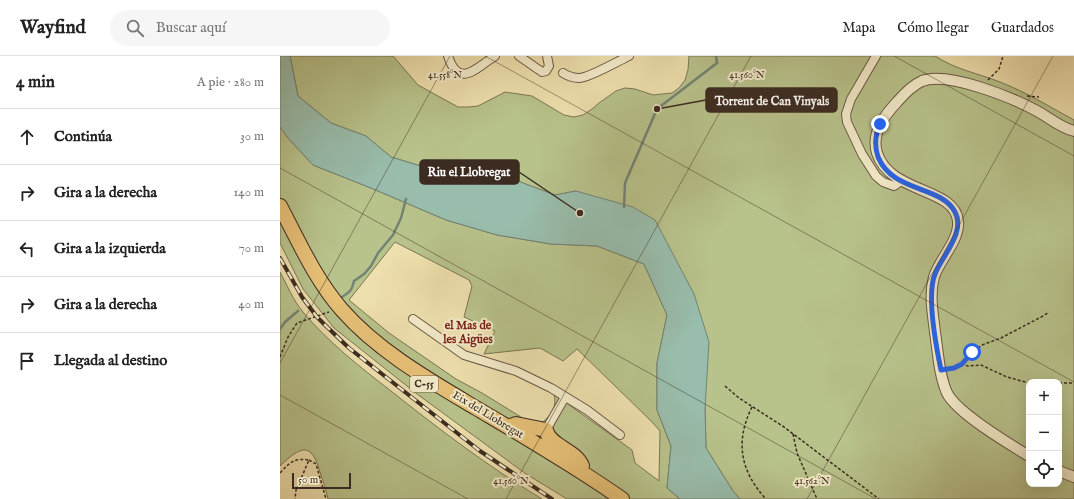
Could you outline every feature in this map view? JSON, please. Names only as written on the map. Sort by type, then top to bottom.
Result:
[{"type":"highway","name":"Eix del Llobregat","points":[[280,206],[317,277],[341,310],[380,345],[414,369],[580,471],[622,499]]},
{"type":"highway","name":"Eix del Llobregat","points":[[280,224],[306,276],[333,310],[364,341],[423,384],[610,499]]},
{"type":"highway","points":[[508,427],[516,424],[546,430],[549,436],[581,462],[582,466],[580,471]]},
{"type":"street","points":[[448,56],[453,68],[463,74],[469,74],[495,56]]},
{"type":"street","points":[[519,56],[542,72],[546,71],[549,66],[548,58]]},
{"type":"street","points":[[563,73],[572,78],[580,78],[619,58],[629,56]]},
{"type":"street","points":[[876,56],[851,99],[846,114],[847,122],[862,154],[876,176],[891,186],[894,186],[901,181]]},
{"type":"street","points":[[1026,454],[959,408],[948,394],[941,370],[933,315],[932,288],[936,273],[956,234],[958,219],[955,211],[946,202],[901,181],[891,174],[883,165],[878,156],[875,146],[876,137],[878,128],[891,110],[913,87],[927,80],[937,78],[949,79],[1017,101],[1074,130]]},
{"type":"street","points":[[413,319],[464,355],[532,378],[565,396],[587,410],[620,435]]},
{"type":"street","points":[[546,430],[565,396]]},
{"type":"street","points":[[1062,471],[1074,477]]},
{"type":"path","points":[[976,87],[996,73],[1003,56]]},
{"type":"path","points":[[280,357],[288,337],[297,323],[333,310]]},
{"type":"path","points":[[941,370],[954,368],[962,364],[967,357],[982,345],[1001,338],[1049,312]]},
{"type":"path","points":[[962,364],[968,366],[981,365],[1008,377],[1026,382]]},
{"type":"path","points":[[1062,383],[1074,383]]},
{"type":"path","points":[[725,386],[739,398],[793,434],[879,499]]},
{"type":"path","points":[[752,407],[743,430],[743,455],[746,469],[751,481],[766,499]]},
{"type":"path","points":[[793,434],[797,453],[817,499]]},
{"type":"path","points":[[295,499],[296,490],[309,460]]},
{"type":"path","points":[[280,473],[292,461],[309,460],[316,464],[326,499]]},
{"type":"green space","points":[[290,56],[393,56],[418,85],[458,107],[478,106],[505,92],[532,96],[564,115],[574,117],[583,115],[616,91],[625,88],[635,89],[653,95],[672,93],[679,88],[685,80],[688,70],[689,56],[935,56],[951,65],[1000,82],[1029,95],[1074,120],[1074,499],[740,499],[733,491],[706,448],[705,408],[694,294],[576,191],[555,195],[491,171],[461,178],[391,157],[366,136],[331,123],[298,96]]},
{"type":"green space","points":[[280,127],[313,165],[446,220],[497,235],[551,244],[597,246],[644,264],[667,315],[657,363],[657,410],[671,446],[667,488],[680,499],[567,499],[526,474],[417,394],[334,328],[303,289],[280,243]],"holes":[[[395,242],[469,280],[472,286],[464,317],[495,331],[484,354],[540,348],[563,361],[577,349],[660,431],[659,481],[635,463],[632,450],[554,394],[555,403],[549,416],[543,422],[529,422],[456,379],[389,333],[349,300]]]},
{"type":"green space","points":[[280,272],[299,307],[323,334],[345,354],[409,406],[465,448],[542,499],[328,499],[317,462],[309,451],[304,450],[294,454],[280,466]]},
{"type":"shaded area","points":[[280,56],[290,56],[298,96],[331,123],[366,136],[391,157],[460,178],[491,171],[555,195],[576,191],[633,207],[655,220],[694,294],[709,342],[705,408],[706,448],[733,491],[740,499],[680,499],[667,488],[671,446],[657,410],[657,363],[667,315],[644,264],[597,246],[551,244],[497,235],[446,220],[313,165],[280,127]]},
{"type":"waterway","points":[[624,207],[625,183],[657,109],[717,63],[716,56]]},
{"type":"waterway","points":[[342,297],[347,294],[354,281],[364,274],[371,266],[378,253],[393,235],[401,218],[406,199]]},
{"type":"waterway","points":[[280,329],[285,322],[298,311]]},
{"type":"railway","points":[[280,258],[302,297],[317,317],[349,348],[480,451],[552,499]]},
{"type":"place","name":"Torrent de Can Vinyals","points":[[657,109]]},
{"type":"place","name":"Riu el Llobregat","points":[[580,213]]},
{"type":"district","name":"el Mas de les Aigües","points":[[468,332]]},
{"type":"route","points":[[880,124],[875,146],[880,161],[887,170],[895,178],[941,198],[955,211],[958,219],[956,234],[936,273],[932,288],[933,315],[941,370],[954,368],[962,364],[972,352]]}]
